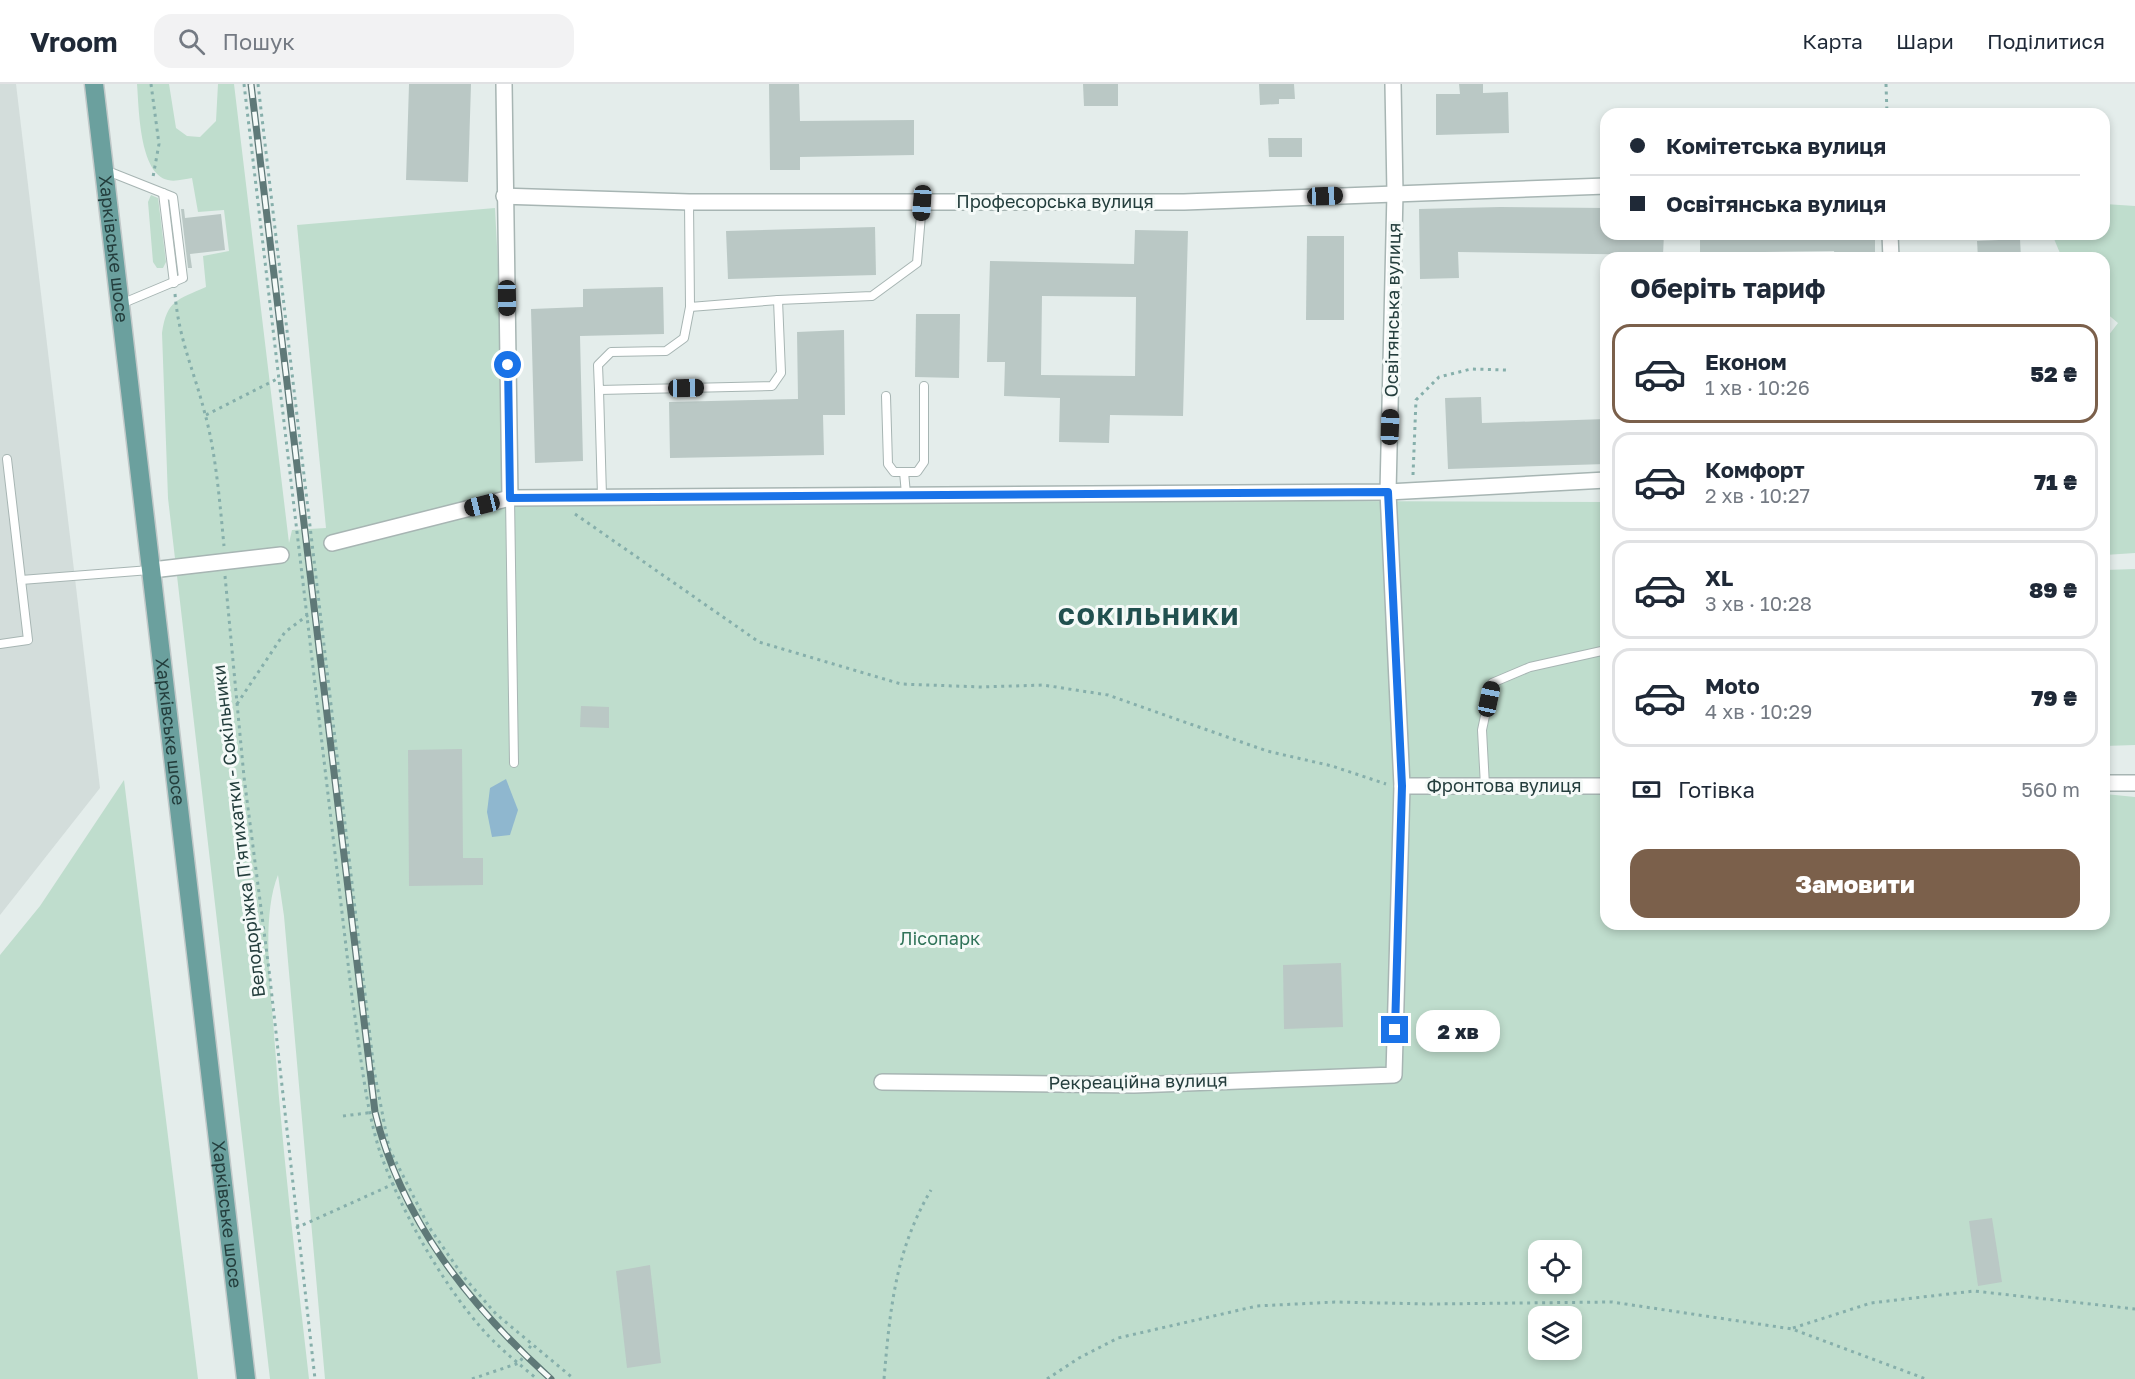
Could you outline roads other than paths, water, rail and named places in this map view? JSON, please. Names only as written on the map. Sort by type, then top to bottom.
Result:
[{"type":"main road","name":"Харківське шосе","points":[[94,84],[246,1379]]},
{"type":"street","points":[[504,84],[510,498]]},
{"type":"street","name":"Освітянська вулиця","points":[[1394,84],[1395,193],[1388,492],[1402,786],[1394,1075]]},
{"type":"street","name":"Професорська вулиця","points":[[504,195],[689,202],[1184,202],[1600,186]]},
{"type":"street","points":[[332,543],[510,498],[1388,492],[1600,480]]},
{"type":"street","points":[[152,570],[281,555]]},
{"type":"street","points":[[2110,783],[2135,783]]},
{"type":"street","name":"Фронтова вулиця","points":[[1402,786],[1600,786]]},
{"type":"street","name":"Рекреаційна вулиця","points":[[882,1082],[1134,1085],[1394,1075]]},
{"type":"lane","points":[[105,170],[173,197],[183,278],[121,304]]},
{"type":"lane","points":[[602,496],[598,365],[611,352],[666,351],[684,338],[690,307],[689,202]]},
{"type":"lane","points":[[690,307],[872,296],[917,263],[922,203]]},
{"type":"lane","points":[[599,390],[772,386],[781,373],[778,300]]},
{"type":"lane","points":[[886,396],[888,464],[894,472],[917,472],[924,462],[924,386]]},
{"type":"lane","points":[[0,644],[28,640],[7,459]]},
{"type":"lane","points":[[904,472],[906,494]]},
{"type":"lane","points":[[510,498],[514,763]]},
{"type":"lane","points":[[21,580],[152,570]]},
{"type":"lane","points":[[1485,786],[1482,730],[1492,683],[1530,667],[1600,651]]},
{"type":"water","points":[[506,779],[518,810],[510,835],[492,837],[487,812],[490,788]]},
{"type":"railway","points":[[251,84],[375,1112],[402,1189],[442,1259],[493,1322],[551,1379]]},
{"type":"district","name":"СОКІЛЬНИКИ","points":[[1149,617]]},
{"type":"park label","name":"Лісопарк","points":[[940,939]]}]
